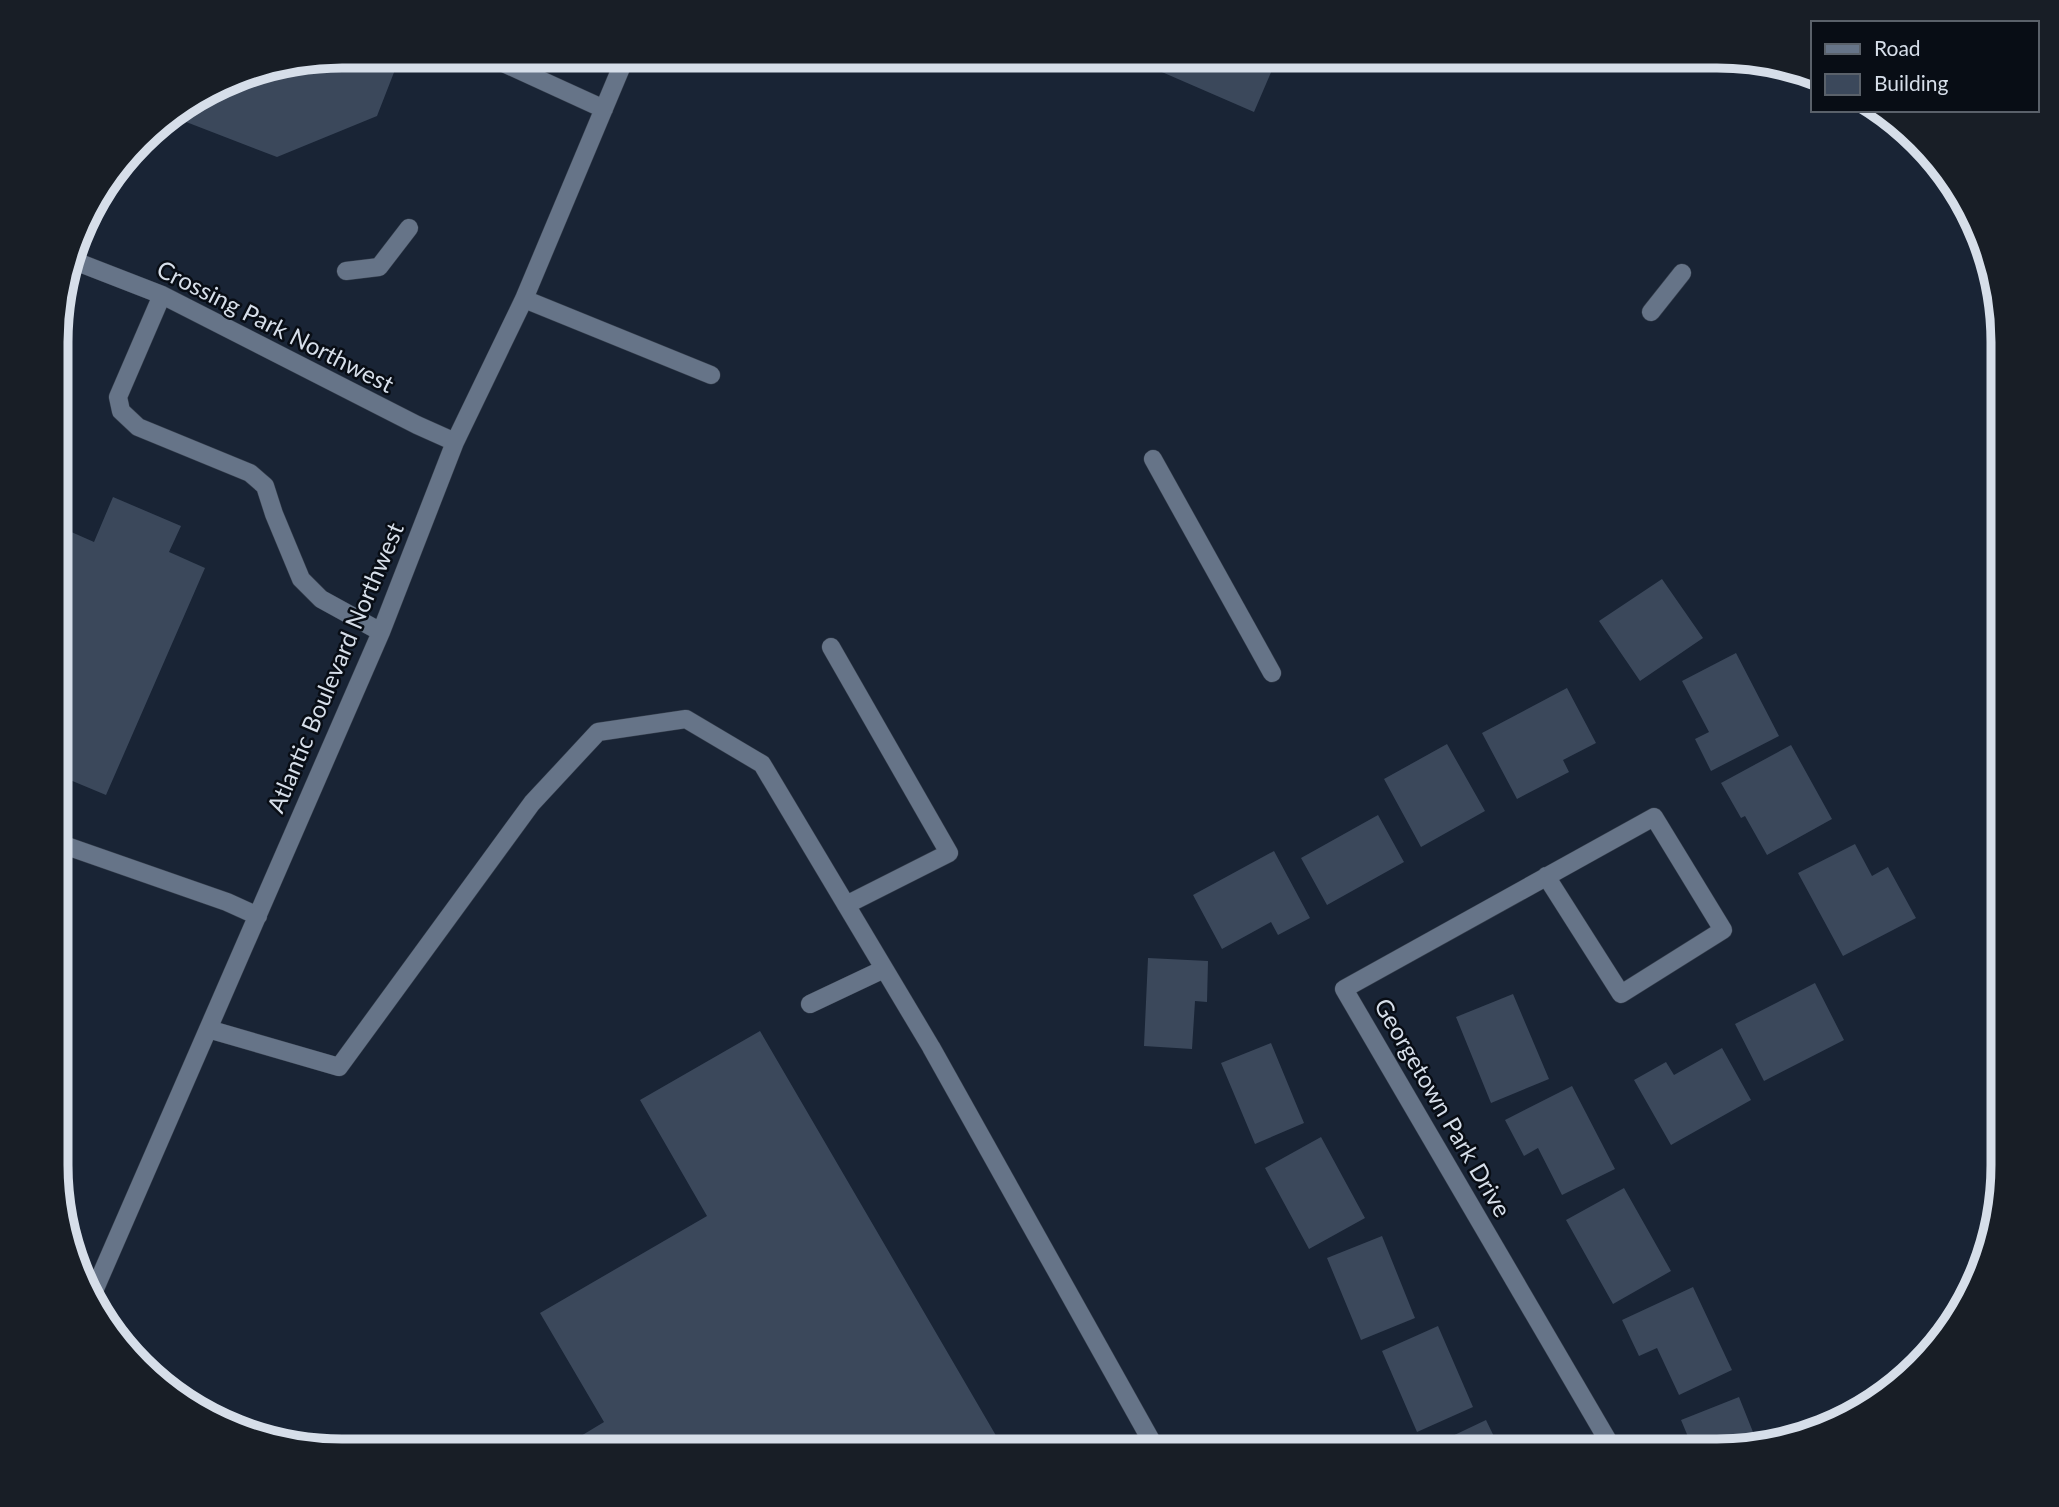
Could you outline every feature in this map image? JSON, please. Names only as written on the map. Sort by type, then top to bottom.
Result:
[{"type":"street","points":[[515,68],[604,108]]},
{"type":"street","name":"Atlantic Boulevard Northwest","points":[[97,1285],[381,632],[455,442],[524,299],[621,68]]},
{"type":"street","points":[[346,271],[379,267],[410,228]]},
{"type":"street","name":"Crossing Park Northwest","points":[[80,263],[162,295],[455,442]]},
{"type":"street","points":[[1651,312],[1682,273]]},
{"type":"street","points":[[162,295],[118,397],[121,411],[138,426],[250,473],[265,486],[301,579],[321,599],[381,632]]},
{"type":"street","points":[[524,299],[711,375]]},
{"type":"street","points":[[1153,459],[1272,673]]},
{"type":"street","points":[[831,647],[949,852],[846,905]]},
{"type":"street","points":[[208,1029],[339,1067],[532,803],[598,732],[686,719],[762,764],[931,1047],[1150,1439]]},
{"type":"street","name":"Georgetown Park Drive","points":[[1546,876],[1620,994],[1723,930],[1654,817],[1546,876],[1344,989],[1607,1439]]},
{"type":"street","points":[[68,846],[227,902],[258,916]]},
{"type":"street","points":[[810,1004],[884,969]]},
{"type":"building","points":[[396,68],[377,116],[277,157],[182,120],[237,89],[271,78],[324,69]]},
{"type":"building","points":[[1153,68],[1273,68],[1254,112]]},
{"type":"building","points":[[113,497],[181,526],[169,552],[205,568],[106,795],[68,779],[68,531],[94,542]]},
{"type":"building","points":[[1662,579],[1703,638],[1640,681],[1599,621]]},
{"type":"building","points":[[1736,653],[1779,736],[1711,771],[1695,739],[1709,732],[1682,681]]},
{"type":"building","points":[[1567,688],[1596,743],[1563,760],[1569,772],[1517,799],[1482,733]]},
{"type":"building","points":[[1447,744],[1485,811],[1421,847],[1384,779]]},
{"type":"building","points":[[1791,745],[1832,819],[1767,855],[1745,816],[1741,818],[1721,783]]},
{"type":"building","points":[[1378,815],[1404,862],[1327,905],[1301,858]]},
{"type":"building","points":[[1855,844],[1872,876],[1888,867],[1916,918],[1843,956],[1798,873]]},
{"type":"building","points":[[1274,851],[1310,918],[1278,935],[1271,922],[1222,949],[1193,895]]},
{"type":"building","points":[[1148,958],[1208,961],[1207,1002],[1195,1001],[1192,1049],[1144,1046]]},
{"type":"building","points":[[1815,983],[1844,1040],[1764,1081],[1735,1024]]},
{"type":"building","points":[[1513,994],[1549,1079],[1491,1103],[1456,1017]]},
{"type":"building","points":[[760,1031],[998,1439],[576,1439],[604,1422],[540,1313],[707,1216],[640,1100]]},
{"type":"building","points":[[1271,1043],[1304,1123],[1255,1144],[1221,1063]]},
{"type":"building","points":[[1722,1048],[1751,1100],[1671,1145],[1634,1080],[1666,1062],[1674,1075]]},
{"type":"building","points":[[1572,1086],[1615,1169],[1562,1195],[1538,1148],[1524,1156],[1505,1120]]},
{"type":"building","points":[[1321,1137],[1365,1218],[1309,1249],[1265,1168]]},
{"type":"building","points":[[1624,1188],[1671,1271],[1613,1304],[1566,1220]]},
{"type":"building","points":[[1382,1236],[1415,1318],[1361,1340],[1327,1258]]},
{"type":"building","points":[[1693,1287],[1732,1370],[1679,1395],[1657,1348],[1639,1356],[1622,1320]]},
{"type":"building","points":[[1438,1326],[1473,1407],[1417,1432],[1382,1351]]},
{"type":"building","points":[[1739,1397],[1754,1436],[1689,1439],[1681,1420]]},
{"type":"building","points":[[1486,1420],[1495,1439],[1446,1439]]}]
